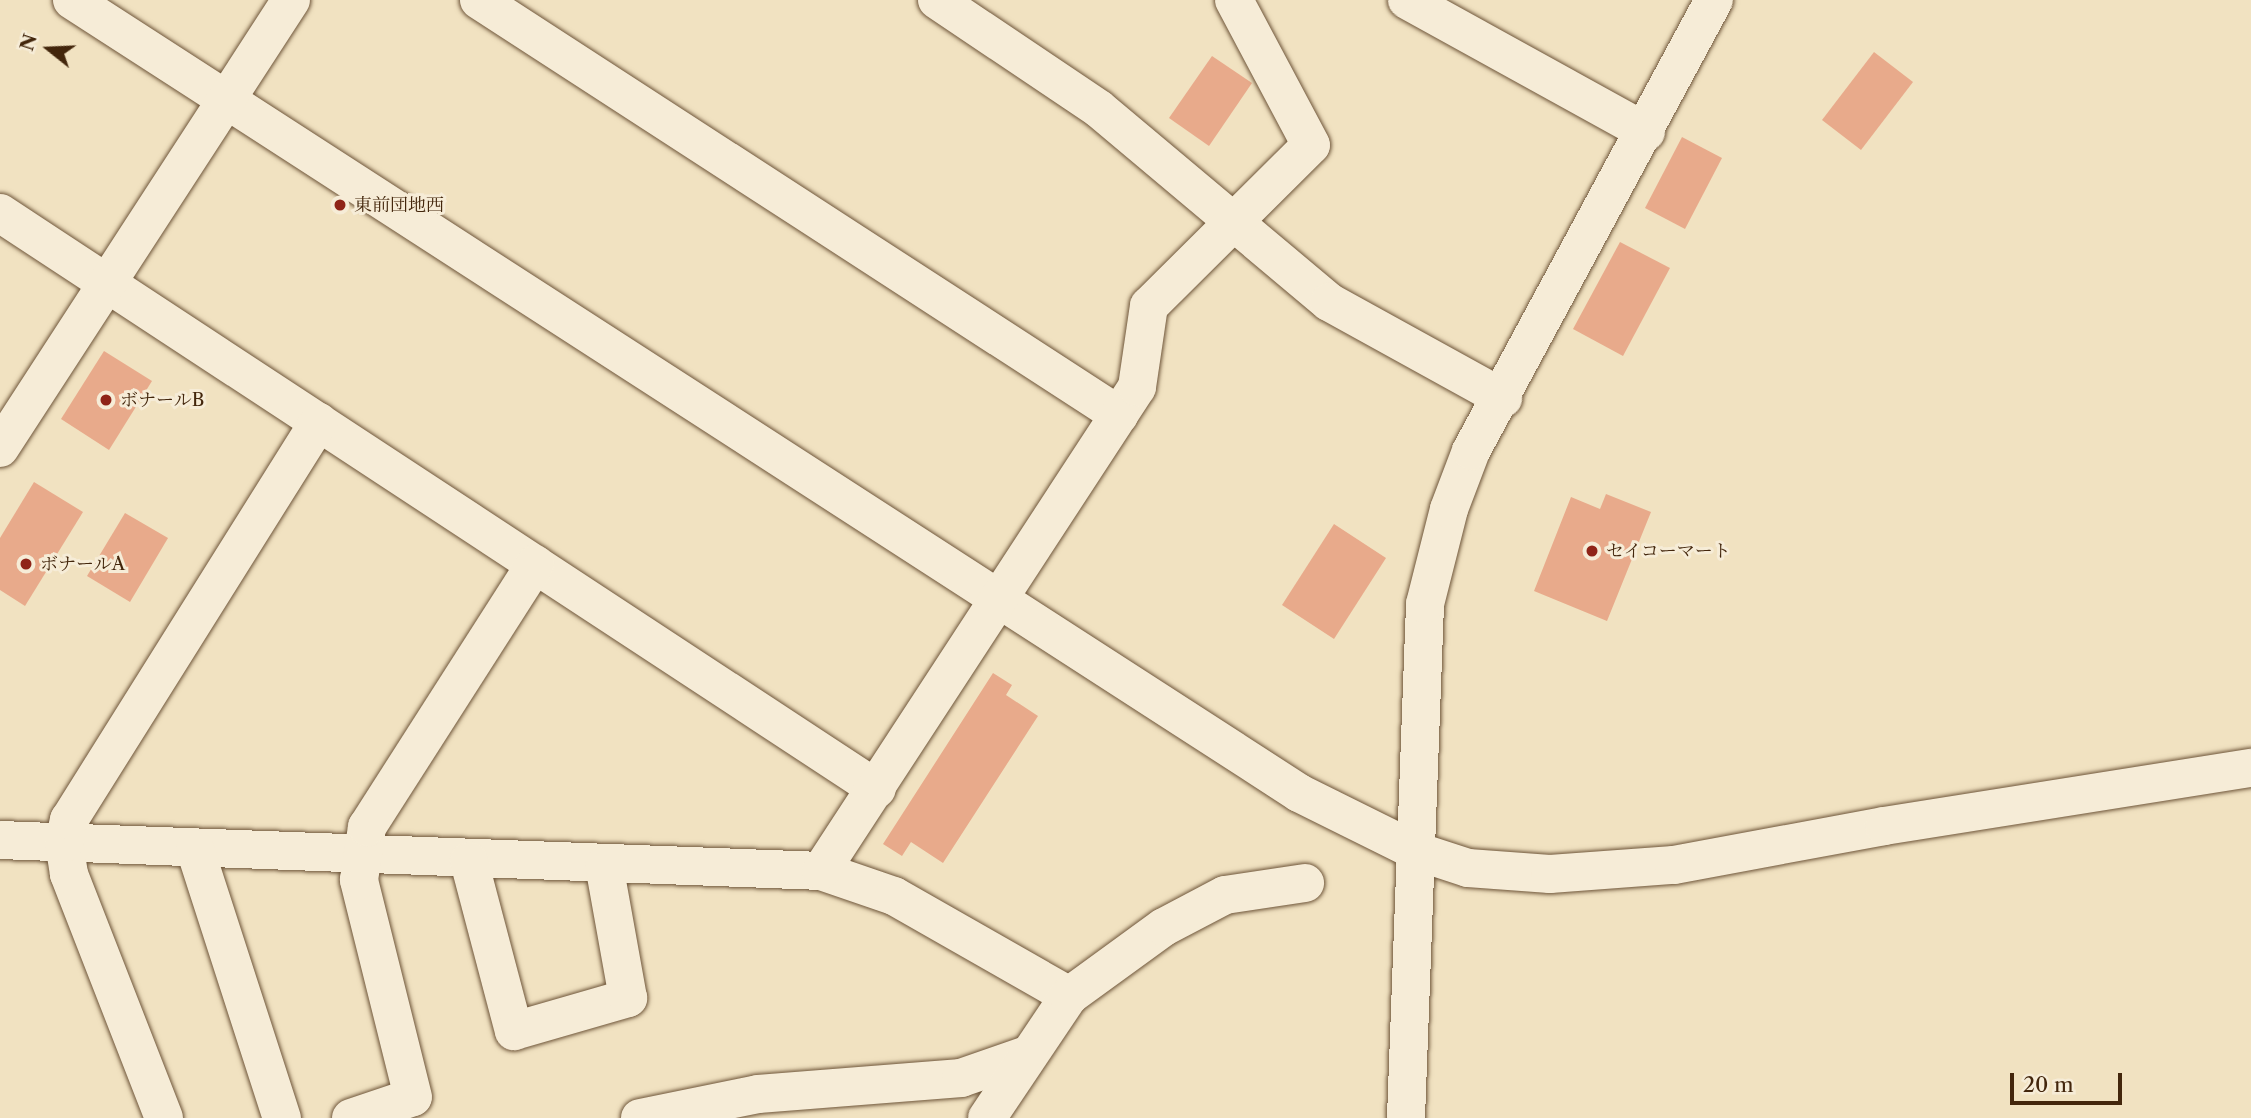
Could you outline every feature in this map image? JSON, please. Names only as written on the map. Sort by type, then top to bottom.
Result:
[{"type":"street","points":[[72,0],[999,602],[1299,793],[1416,851],[1468,868],[1550,874],[1674,865],[1884,826],[2251,768]]},
{"type":"street","points":[[0,448],[291,0]]},
{"type":"street","points":[[479,0],[1119,415]]},
{"type":"street","points":[[937,0],[1098,109],[1329,302],[1503,398]]},
{"type":"street","points":[[821,872],[1137,387],[1149,306],[1311,145],[1234,0]]},
{"type":"street","points":[[1407,0],[1646,132]]},
{"type":"street","points":[[1406,1118],[1425,604],[1449,509],[1471,451],[1503,398],[1714,0]]},
{"type":"street","points":[[0,214],[877,789]]},
{"type":"street","points":[[164,1118],[69,874],[64,843],[69,820],[319,422]]},
{"type":"street","points":[[351,1118],[413,1097],[359,880],[367,827],[535,564]]},
{"type":"street","points":[[0,840],[362,857],[821,872],[894,896],[1069,996]]},
{"type":"street","points":[[195,849],[282,1118]]},
{"type":"street","points":[[469,861],[514,1031],[628,998],[604,865]]},
{"type":"street","points":[[987,1118],[1069,996],[1164,927],[1226,895],[1305,883]]},
{"type":"street","points":[[640,1118],[758,1094],[961,1078],[1027,1055]]},
{"type":"building","points":[[1874,52],[1913,82],[1861,150],[1822,120]]},
{"type":"building","points":[[1212,56],[1252,83],[1209,146],[1169,118]]},
{"type":"building","points":[[1682,137],[1722,158],[1685,229],[1645,208]]},
{"type":"building","points":[[1620,242],[1670,268],[1623,356],[1573,329]]},
{"type":"building","name":"ボナールB","points":[[104,351],[152,381],[109,450],[61,419]]},
{"type":"building","name":"ボナールA","points":[[34,482],[83,512],[25,606],[0,590],[0,538]]},
{"type":"building","name":"セイコーマート","points":[[1606,494],[1651,512],[1607,621],[1534,591],[1571,497],[1600,509]]},
{"type":"building","points":[[125,513],[168,538],[130,602],[87,576]]},
{"type":"building","points":[[1334,524],[1386,558],[1334,639],[1282,605]]},
{"type":"building","points":[[993,673],[1012,685],[1006,695],[1038,716],[943,863],[911,842],[902,856],[883,844]]},
{"type":"place","name":"東前団地西","points":[[340,205]]},
{"type":"place","name":"ボナールB","points":[[106,400]]},
{"type":"place","name":"セイコーマート","points":[[1592,551]]},
{"type":"place","name":"ボナールA","points":[[26,564]]}]
